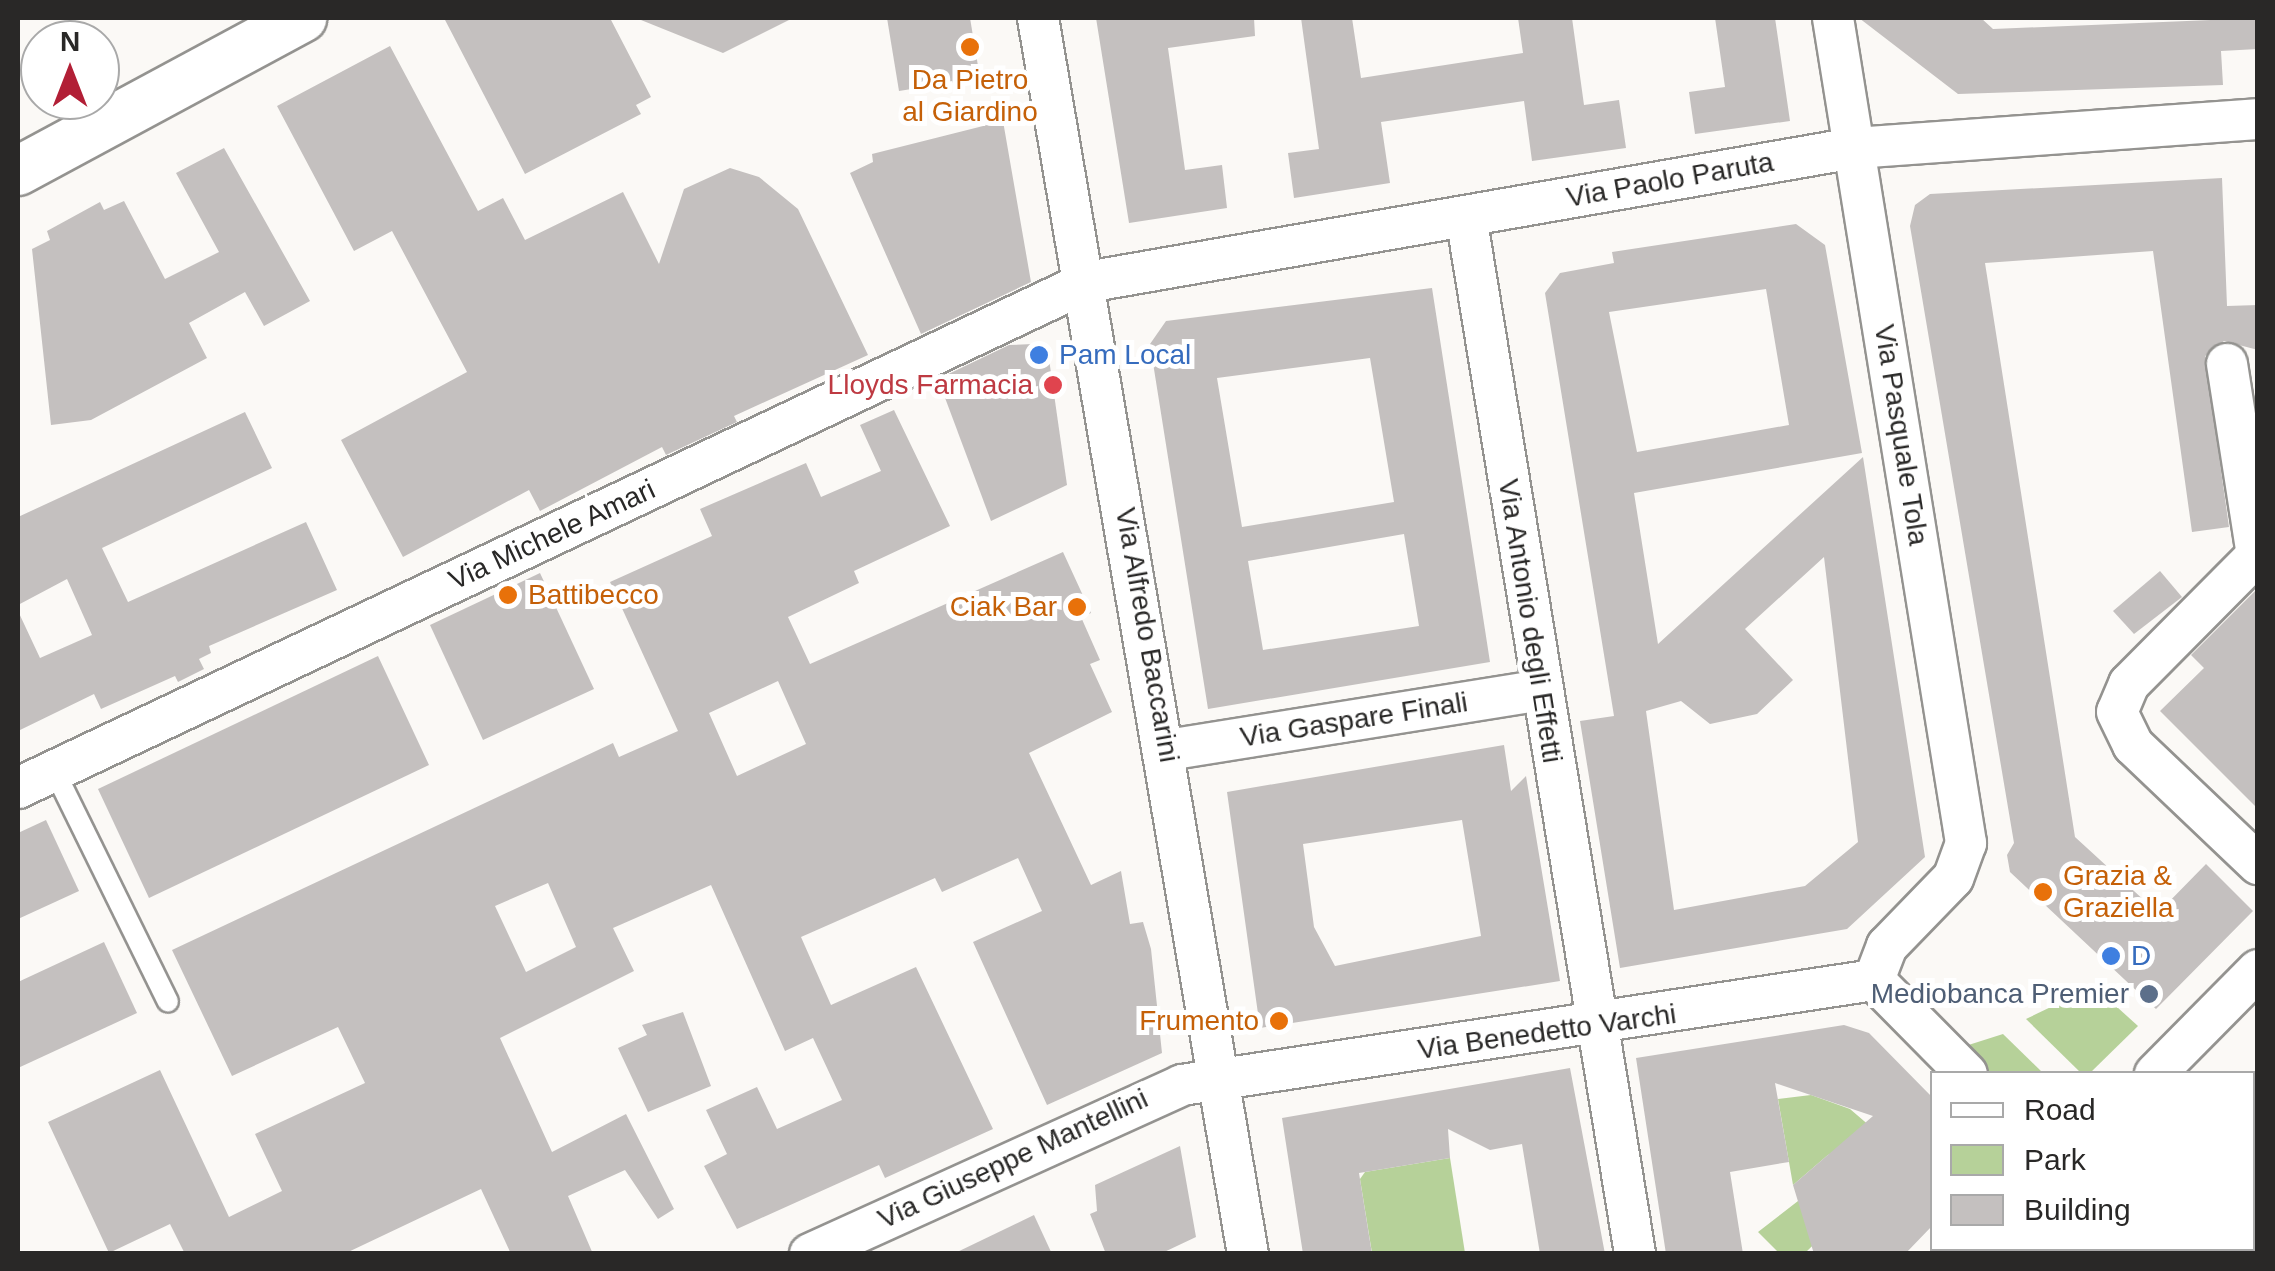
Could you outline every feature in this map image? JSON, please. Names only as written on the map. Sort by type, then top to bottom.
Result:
[{"type":"street","points":[[18,171],[302,18]]},
{"type":"street","name":"Via Alfredo Baccarini","points":[[1038,18],[1167,750],[1248,1254]]},
{"type":"street","name":"Via Pasquale Tola","points":[[1833,18],[1966,852],[1953,878],[1887,946],[1874,980]]},
{"type":"street","name":"Via Paolo Paruta","points":[[1087,282],[1854,148],[2258,119]]},
{"type":"street","name":"Via Antonio degli Effetti","points":[[1466,216],[1635,1254]]},
{"type":"street","name":"Via Michele Amari","points":[[18,788],[1087,282]]},
{"type":"street","points":[[2227,364],[2257,554],[2129,684],[2118,712],[2134,745],[2258,864]]},
{"type":"street","name":"Via Gaspare Finali","points":[[1167,750],[1541,690]]},
{"type":"street","points":[[2158,1071],[2258,970]]},
{"type":"street","points":[[1874,980],[1964,1071]]},
{"type":"street","name":"Via Benedetto Varchi","points":[[1220,1079],[1596,1026],[1874,980]]},
{"type":"street","name":"Via Giuseppe Mantellini","points":[[810,1254],[1134,1102],[1220,1079]]},
{"type":"lane","points":[[54,770],[168,1002]]},
{"type":"green space","points":[[2093,1002],[2117,1007],[2138,1026],[2092,1071],[2079,1071],[2026,1019],[2055,1005]]},
{"type":"green space","points":[[2003,1034],[2041,1071],[1983,1071],[1959,1048]]},
{"type":"green space","points":[[1811,1095],[1850,1109],[1878,1133],[1879,1181],[1805,1253],[1779,1253],[1758,1232],[1798,1201],[1829,1154],[1793,1185],[1778,1099]]},
{"type":"green space","points":[[1450,1158],[1465,1253],[1372,1253],[1360,1179],[1365,1172]]},
{"type":"building","points":[[444,18],[610,18],[651,97],[636,105],[641,114],[525,174]]},
{"type":"building","points":[[636,18],[793,18],[723,53]]},
{"type":"building","points":[[887,18],[970,18],[980,78],[899,91]]},
{"type":"building","points":[[1096,18],[1254,18],[1255,36],[1168,48],[1185,170],[1222,165],[1227,208],[1129,223]]},
{"type":"building","points":[[1301,18],[1352,18],[1361,78],[1523,53],[1518,18],[1572,18],[1584,105],[1619,100],[1626,148],[1532,161],[1524,101],[1381,122],[1390,183],[1294,198],[1288,153],[1319,149]]},
{"type":"building","points":[[1715,18],[1775,18],[1790,121],[1695,134],[1689,92],[1725,87]]},
{"type":"building","points":[[1859,18],[1981,18],[1993,29],[2258,18],[2258,49],[2221,51],[2223,85],[1958,94]]},
{"type":"building","points":[[390,46],[478,211],[503,198],[525,240],[623,192],[659,264],[684,189],[730,168],[759,177],[798,209],[868,355],[734,416],[737,422],[666,455],[662,447],[540,511],[529,490],[403,557],[341,440],[467,372],[392,231],[354,251],[277,106]]},
{"type":"building","points":[[1003,121],[1031,282],[921,334],[850,173],[873,162],[872,154]]},
{"type":"building","points":[[224,148],[310,301],[264,326],[245,292],[189,323],[207,358],[91,420],[51,425],[32,249],[50,240],[47,231],[100,202],[104,210],[124,201],[165,279],[219,252],[176,173]]},
{"type":"building","points":[[2222,178],[2227,306],[2258,305],[2258,350],[2224,341],[2205,356],[2229,527],[2192,532],[2153,251],[1985,263],[2075,837],[2158,913],[2206,864],[2253,911],[2156,1009],[2010,872],[2007,855],[2014,843],[1910,226],[1915,205],[1930,194]]},
{"type":"building","points":[[1796,224],[1825,245],[1862,453],[1634,493],[1658,644],[1863,457],[1925,857],[1847,929],[1620,968],[1580,721],[1614,716],[1545,293],[1560,273],[1614,263],[1612,252]],"holes":[[[1766,289],[1789,425],[1637,452],[1609,312]],[[1824,557],[1858,842],[1805,886],[1674,910],[1646,711],[1681,701],[1710,724],[1757,714],[1793,680],[1745,629]]]},
{"type":"building","points":[[1432,288],[1490,662],[1208,709],[1150,344],[1166,321]],"holes":[[[1370,358],[1394,502],[1242,527],[1217,378]],[[1404,534],[1419,626],[1263,650],[1248,561]]]},
{"type":"building","points":[[1033,344],[1048,352],[1067,485],[991,521],[938,379],[1009,345]]},
{"type":"building","points":[[894,410],[950,526],[854,571],[859,583],[788,617],[810,664],[1063,552],[1091,613],[1081,617],[1100,660],[1090,664],[1112,712],[1029,753],[1091,885],[1121,871],[1130,924],[1143,922],[1151,949],[1162,1053],[1047,1105],[973,942],[1042,911],[1018,858],[942,892],[935,878],[801,937],[831,1005],[916,967],[993,1129],[885,1178],[879,1165],[737,1229],[704,1166],[727,1154],[706,1110],[757,1087],[777,1129],[842,1100],[813,1038],[785,1051],[711,885],[613,928],[634,971],[500,1038],[552,1152],[626,1114],[674,1209],[658,1219],[625,1170],[568,1196],[593,1254],[511,1254],[481,1189],[344,1254],[185,1254],[170,1224],[109,1253],[48,1122],[160,1070],[229,1217],[282,1191],[255,1134],[365,1083],[338,1027],[232,1076],[172,950],[613,743],[619,757],[678,731],[610,582],[712,536],[700,509],[806,463],[821,497],[881,471],[860,425]],"holes":[[[778,681],[806,744],[737,776],[709,713]],[[548,883],[576,947],[526,972],[495,906]]]},
{"type":"building","points":[[245,412],[272,468],[102,548],[128,602],[306,522],[337,590],[209,646],[211,653],[199,659],[204,669],[178,682],[175,676],[101,709],[94,694],[18,731],[18,611],[40,658],[92,635],[67,579],[18,605],[18,517]]},
{"type":"building","points":[[2160,571],[2182,597],[2134,634],[2113,611]]},
{"type":"building","points":[[540,573],[594,689],[483,740],[430,625]]},
{"type":"building","points":[[2258,588],[2258,809],[2160,711],[2204,668],[2191,655]]},
{"type":"building","points":[[378,656],[429,765],[149,898],[98,789]]},
{"type":"building","points":[[1504,745],[1511,791],[1526,776],[1560,981],[1260,1028],[1227,792]],"holes":[[[1462,820],[1481,936],[1335,966],[1314,927],[1303,844]]]},
{"type":"building","points":[[46,820],[79,891],[18,919],[18,833]]},
{"type":"building","points":[[104,942],[137,1013],[18,1068],[18,982]]},
{"type":"building","points":[[683,1012],[711,1086],[648,1112],[618,1048],[647,1035],[642,1025]]},
{"type":"building","points":[[1844,1025],[1869,1033],[1930,1095],[1930,1228],[1905,1254],[1814,1254],[1793,1185],[1873,1116],[1775,1083],[1789,1162],[1730,1172],[1743,1254],[1666,1254],[1636,1058]]},
{"type":"building","points":[[1570,1068],[1605,1254],[1540,1254],[1522,1144],[1490,1150],[1448,1129],[1450,1158],[1359,1173],[1372,1254],[1303,1254],[1282,1118]]},
{"type":"building","points":[[1180,1146],[1196,1237],[1160,1254],[1106,1254],[1090,1214],[1097,1211],[1095,1185]]},
{"type":"building","points":[[1034,1215],[1052,1254],[953,1254]]},
{"type":"place","name":"Da Pietro al Giardino","points":[[970,47]]},
{"type":"place","name":"Pam Local","points":[[1039,355]]},
{"type":"place","name":"Lloyds Farmacia","points":[[1053,385]]},
{"type":"place","name":"Battibecco","points":[[508,595]]},
{"type":"place","name":"Ciak Bar","points":[[1077,607]]},
{"type":"place","name":"Grazia & Graziella","points":[[2043,892]]},
{"type":"place","name":"D","points":[[2111,956]]},
{"type":"place","name":"Mediobanca Premier","points":[[2149,994]]},
{"type":"place","name":"Frumento","points":[[1279,1021]]}]
